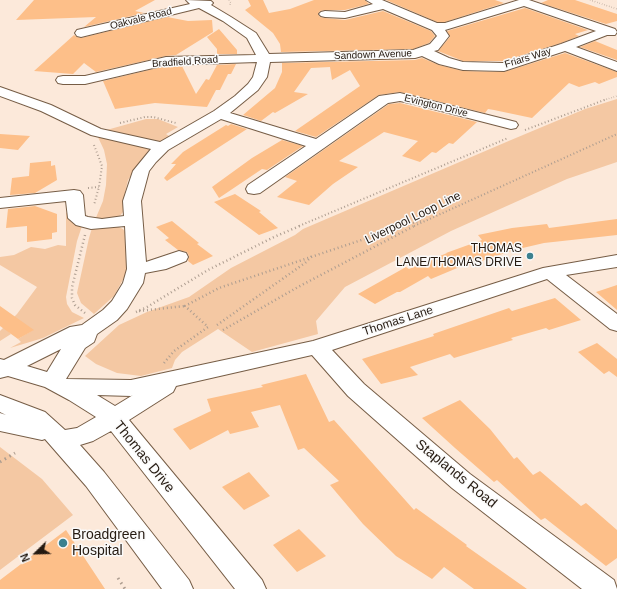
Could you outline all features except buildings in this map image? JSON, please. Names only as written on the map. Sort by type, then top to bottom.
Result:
[{"type":"street","name":"Oakvale Road","points":[[69,30],[82,36],[197,2],[218,0]]},
{"type":"street","points":[[2,368],[77,332],[88,323],[110,315],[120,305],[134,283],[137,269],[132,201],[141,171],[162,147],[219,114],[240,99],[260,77],[264,58],[252,36],[242,28],[197,2]]},
{"type":"street","points":[[326,14],[344,17],[377,2],[436,27],[446,26],[524,2],[612,33]]},
{"type":"street","name":"Sandown Avenue","points":[[264,58],[401,55],[424,52],[434,47],[443,36],[436,27]]},
{"type":"street","name":"Friars Way","points":[[424,52],[444,61],[463,66],[496,67],[525,61],[612,33]]},
{"type":"street","points":[[565,47],[617,67]]},
{"type":"street","name":"Bradfield Road","points":[[64,80],[87,85],[166,61],[264,58]]},
{"type":"street","points":[[0,91],[46,108],[96,132],[162,147]]},
{"type":"street","name":"Evington Drive","points":[[254,189],[319,145],[384,98],[400,97],[415,100],[490,125],[515,131]]},
{"type":"street","points":[[219,114],[319,145]]},
{"type":"street","points":[[0,203],[74,195],[77,218],[89,223],[102,224],[134,220]]},
{"type":"street","points":[[137,269],[159,265],[179,257]]},
{"type":"street","name":"Thomas Lane","points":[[58,385],[124,388],[179,378],[317,347],[550,272],[617,261]]},
{"type":"street","points":[[550,272],[617,324]]},
{"type":"street","points":[[58,385],[70,352],[86,337],[88,323]]},
{"type":"street","name":"Staplands Road","points":[[317,347],[356,390],[461,481],[604,589]]},
{"type":"street","name":"Thomas Drive","points":[[2,368],[21,372],[58,385],[99,407],[114,418],[252,589]]},
{"type":"street","name":"Thomas Lane","points":[[0,422],[69,439],[76,438],[114,418],[179,378]]},
{"type":"street","points":[[0,403],[37,418],[57,436],[95,479],[179,589]]},
{"type":"path","points":[[590,0],[617,9]]},
{"type":"path","points":[[137,312],[208,270],[274,237],[515,131],[595,102],[617,96]]},
{"type":"path","points":[[88,323],[75,305],[72,298],[72,287],[102,174],[102,162],[92,138],[96,132],[108,127],[145,118],[169,121],[194,128]]},
{"type":"path","name":"Liverpool Loop Line","points":[[223,330],[298,287],[430,218],[617,134]]},
{"type":"path","points":[[110,315],[185,306],[219,288],[314,255],[430,218]]},
{"type":"path","points":[[217,325],[305,263],[314,255]]},
{"type":"path","points":[[150,383],[154,375],[174,351],[208,327],[185,306]]},
{"type":"path","points":[[0,462],[15,453]]},
{"type":"path","points":[[118,578],[125,589]]},
{"type":"shaded area","points":[[617,99],[617,162],[567,179],[451,231],[345,287],[316,321],[318,334],[252,352],[218,329],[182,352],[175,360],[172,368],[141,376],[117,373],[96,364],[85,356],[119,325],[147,312],[189,297],[231,268],[295,235],[303,229],[585,109]]},
{"type":"shaded area","points":[[146,119],[158,119],[178,127],[166,134],[169,136],[160,142],[103,131]]},
{"type":"shaded area","points":[[97,135],[150,148],[128,180],[124,197],[123,212],[119,217],[95,220],[103,201],[106,185],[107,164],[104,150]]},
{"type":"shaded area","points":[[68,212],[82,226],[77,241],[66,297],[67,304],[72,312],[84,318],[43,338],[10,348],[21,342],[18,339],[33,330],[8,331],[11,334],[0,341],[0,331],[17,314],[37,287],[0,265],[0,257],[14,255],[31,247],[45,249],[58,245],[66,246],[66,213]]},
{"type":"shaded area","points":[[117,226],[125,232],[127,262],[126,274],[114,296],[94,314],[81,303],[77,293],[89,238],[92,228]]},
{"type":"shaded area","points":[[0,447],[42,479],[73,515],[0,570]]},
{"type":"place","name":"THOMAS LANE/THOMAS DRIVE","points":[[530,256]]},
{"type":"place","name":"Broadgreen Hospital","points":[[63,543]]}]
